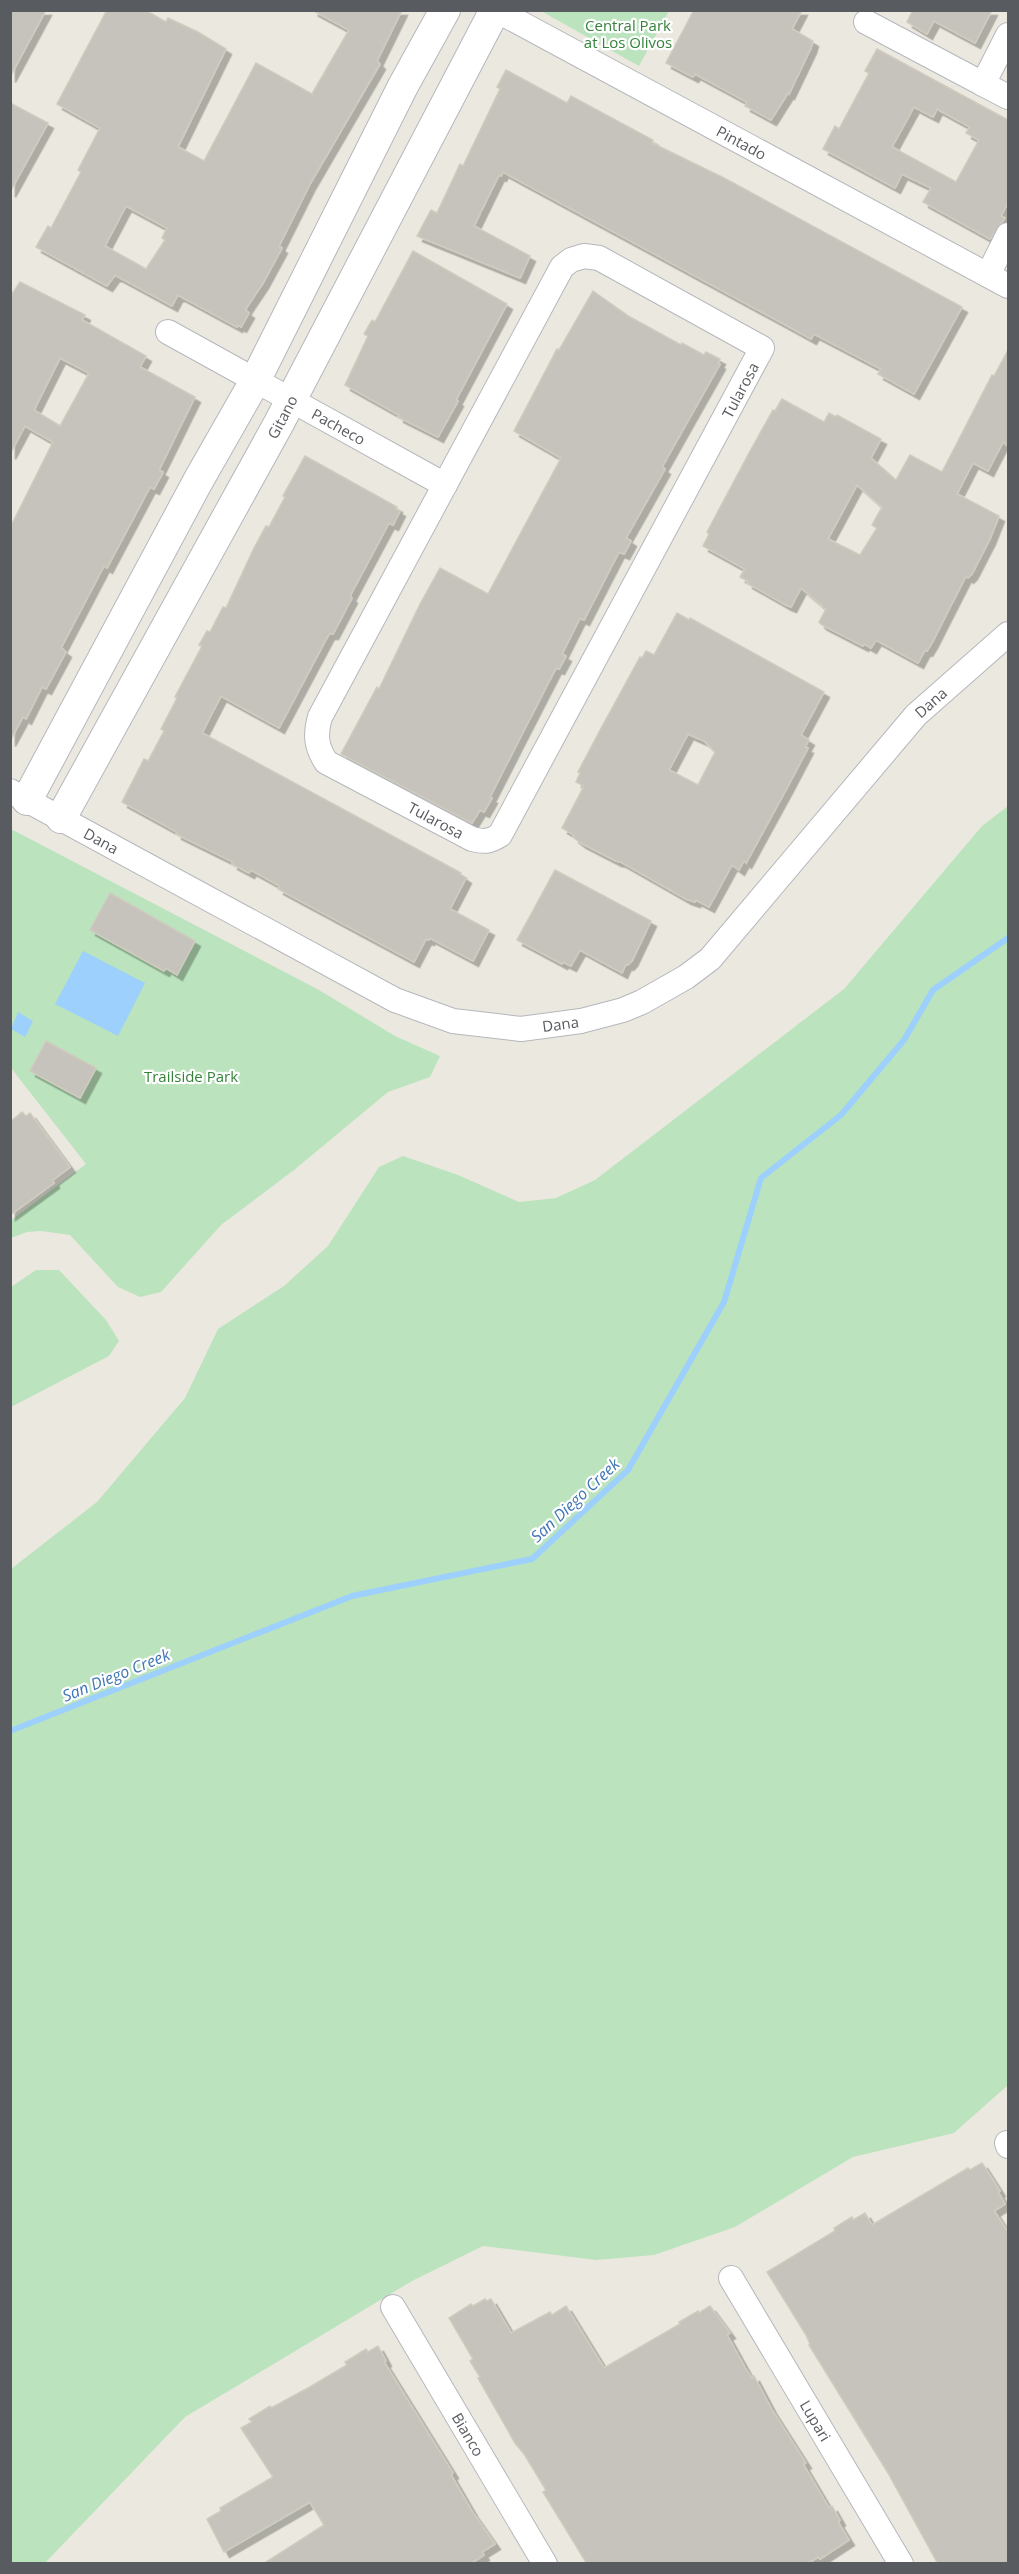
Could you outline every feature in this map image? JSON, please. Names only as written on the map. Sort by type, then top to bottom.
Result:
[{"type":"street","points":[[19,796],[255,381],[404,86],[445,10]]},
{"type":"street","name":"Pintado","points":[[495,10],[998,281],[1008,235]]},
{"type":"street","name":"Gitano","points":[[61,818],[290,401],[495,10]]},
{"type":"street","points":[[866,22],[1008,97]]},
{"type":"street","points":[[983,84],[1008,36]]},
{"type":"street","name":"Tularosa","points":[[584,256],[599,258],[762,348],[500,835],[490,842],[472,839],[329,764],[318,749],[316,732],[320,717],[445,485],[562,267],[572,260],[584,256]]},
{"type":"street","name":"Pacheco","points":[[168,332],[445,485]]},
{"type":"street","name":"Dana","points":[[19,796],[395,1000],[430,1014],[478,1026],[521,1029],[581,1021],[623,1010],[642,1002],[686,977],[710,959],[916,715],[1008,634]]},
{"type":"street","name":"Lupari","points":[[731,2278],[901,2564]]},
{"type":"street","name":"Bianco","points":[[393,2307],[545,2564]]},
{"type":"green space","name":"Central Park at Los Olivos","points":[[669,10],[639,66],[541,11]]},
{"type":"green space","points":[[1008,806],[1008,2085],[954,2133],[853,2157],[735,2227],[654,2255],[596,2260],[483,2246],[412,2281],[185,2417],[45,2563],[11,2563],[11,1569],[97,1502],[185,1398],[218,1329],[284,1286],[328,1246],[379,1167],[403,1156],[458,1175],[519,1202],[556,1198],[595,1180],[844,989],[982,826]]},
{"type":"green space","name":"Trailside Park","points":[[11,829],[319,990],[395,1036],[440,1056],[430,1077],[388,1092],[294,1170],[221,1225],[161,1292],[140,1297],[118,1287],[70,1235],[41,1231],[27,1232],[11,1238],[10,1221],[86,1164],[11,1068]]},
{"type":"green space","points":[[36,1270],[59,1270],[106,1320],[119,1341],[109,1356],[11,1407],[11,1287]]},
{"type":"water","points":[[83,951],[145,983],[118,1036],[55,1004]]},
{"type":"water","points":[[18,1012],[33,1021],[25,1037],[11,1029]]},
{"type":"building","points":[[10,10],[46,10],[10,77]]},
{"type":"building","points":[[107,10],[145,10],[166,22],[168,18],[226,49],[178,147],[204,161],[256,63],[312,94],[349,30],[312,10],[402,10],[377,61],[380,64],[310,184],[279,246],[282,248],[245,310],[249,313],[241,327],[238,325],[237,327],[178,295],[172,306],[115,275],[107,286],[36,247],[48,226],[51,228],[81,172],[78,170],[100,128],[57,104]],"holes":[[[126,206],[167,228],[162,238],[165,240],[146,269],[105,246]]]},
{"type":"building","points":[[694,10],[802,10],[792,29],[813,41],[789,94],[771,120],[745,106],[747,102],[695,74],[693,77],[666,63]]},
{"type":"building","points":[[913,10],[992,10],[975,43],[934,21],[927,34],[907,22]]},
{"type":"building","points":[[877,49],[1008,120],[1008,202],[1001,216],[1005,218],[990,239],[923,202],[931,188],[902,174],[895,188],[823,149],[835,126],[839,129],[869,73],[865,71]],"holes":[[[914,107],[933,117],[937,109],[970,127],[966,133],[979,140],[956,182],[892,147]]]},
{"type":"building","points":[[506,70],[567,103],[571,96],[653,140],[652,143],[726,179],[962,307],[914,394],[878,374],[881,369],[814,334],[811,339],[503,172],[501,176],[499,175],[474,226],[530,256],[520,278],[417,236],[431,210],[437,213],[460,164],[463,166],[500,89],[497,87]]},
{"type":"building","points":[[10,103],[48,123],[10,192]]},
{"type":"building","points":[[413,251],[507,304],[438,437],[398,417],[399,415],[345,385],[368,336],[364,334],[372,320],[375,322]]},
{"type":"building","points":[[20,282],[85,315],[82,320],[146,356],[140,367],[195,397],[159,470],[163,472],[154,489],[150,487],[107,568],[104,566],[61,648],[66,652],[46,689],[42,687],[26,719],[23,717],[10,741],[10,528],[53,442],[25,426],[10,454],[10,297]],"holes":[[[60,358],[89,373],[60,426],[34,410]]]},
{"type":"building","points":[[593,291],[630,317],[681,345],[682,343],[704,355],[706,352],[720,359],[718,363],[720,364],[662,467],[665,469],[626,538],[631,541],[624,554],[619,552],[584,620],[580,618],[562,654],[566,656],[559,669],[556,668],[490,797],[492,798],[484,812],[480,810],[472,823],[341,754],[377,687],[379,689],[440,568],[488,594],[561,458],[514,431],[557,349],[559,350]]},
{"type":"building","points":[[1008,350],[1008,446],[1003,442],[988,471],[973,463],[957,494],[999,516],[972,574],[968,578],[966,576],[932,643],[918,663],[876,640],[871,648],[864,644],[863,646],[822,625],[819,622],[826,609],[801,588],[791,607],[786,605],[740,577],[745,569],[703,546],[709,534],[707,532],[749,453],[773,410],[775,411],[782,399],[824,422],[829,413],[836,417],[837,415],[881,439],[871,458],[896,480],[910,455],[942,472],[992,375],[994,376]],"holes":[[[857,485],[882,507],[872,525],[877,528],[860,555],[828,539]]]},
{"type":"building","points":[[305,456],[397,507],[396,509],[400,511],[393,525],[389,523],[350,596],[352,598],[333,634],[329,634],[279,728],[221,696],[202,733],[461,873],[466,878],[450,909],[489,930],[473,961],[430,938],[426,939],[414,962],[278,889],[280,886],[251,870],[249,873],[122,802],[144,759],[148,761],[164,731],[161,729],[202,646],[199,645],[207,631],[210,632],[223,607],[226,608],[254,548],[266,526],[269,527]]},
{"type":"building","points":[[677,613],[824,692],[801,735],[809,740],[805,747],[808,748],[787,788],[746,863],[744,861],[739,870],[732,865],[709,907],[696,900],[695,902],[686,899],[621,862],[581,843],[573,837],[574,835],[562,828],[584,786],[576,782],[580,773],[578,772],[599,732],[640,657],[642,658],[646,651],[654,655]],"holes":[[[688,734],[704,741],[715,752],[698,785],[669,770]]]},
{"type":"building","points":[[555,870],[651,921],[632,961],[626,964],[622,973],[580,950],[571,966],[563,962],[562,964],[517,940]]},
{"type":"building","points":[[110,893],[195,941],[177,975],[166,968],[164,971],[90,930]]},
{"type":"building","points":[[46,1041],[96,1068],[80,1098],[30,1071]]},
{"type":"building","points":[[22,1112],[26,1116],[30,1113],[70,1167],[53,1180],[54,1183],[10,1215],[10,1122]]},
{"type":"building","points":[[982,2163],[1000,2191],[998,2192],[1005,2204],[994,2211],[1008,2232],[1008,2564],[938,2564],[888,2473],[767,2272],[835,2231],[834,2228],[852,2217],[853,2220],[865,2213],[872,2225],[968,2168],[970,2170]]},
{"type":"building","points":[[485,2299],[487,2301],[491,2299],[511,2333],[550,2312],[552,2315],[566,2306],[604,2368],[680,2324],[679,2322],[710,2306],[730,2333],[727,2335],[747,2371],[752,2378],[754,2376],[772,2410],[806,2463],[803,2464],[829,2508],[832,2506],[849,2540],[820,2559],[818,2557],[807,2564],[587,2564],[543,2492],[546,2490],[515,2443],[478,2378],[480,2377],[470,2361],[473,2359],[449,2318],[471,2304],[473,2306]]},
{"type":"building","points":[[378,2346],[386,2361],[384,2362],[453,2473],[451,2475],[473,2513],[495,2544],[482,2552],[484,2555],[470,2564],[263,2564],[324,2525],[310,2502],[224,2552],[207,2519],[221,2511],[220,2508],[273,2477],[241,2428],[252,2422],[249,2419],[270,2406],[271,2408],[347,2365],[345,2362],[366,2349],[368,2352]]},
{"type":"waterway","name":"San Diego Creek","points":[[10,1731],[352,1596],[532,1559],[628,1470],[724,1302],[761,1178],[841,1115],[904,1040],[933,990],[1008,938]]}]
